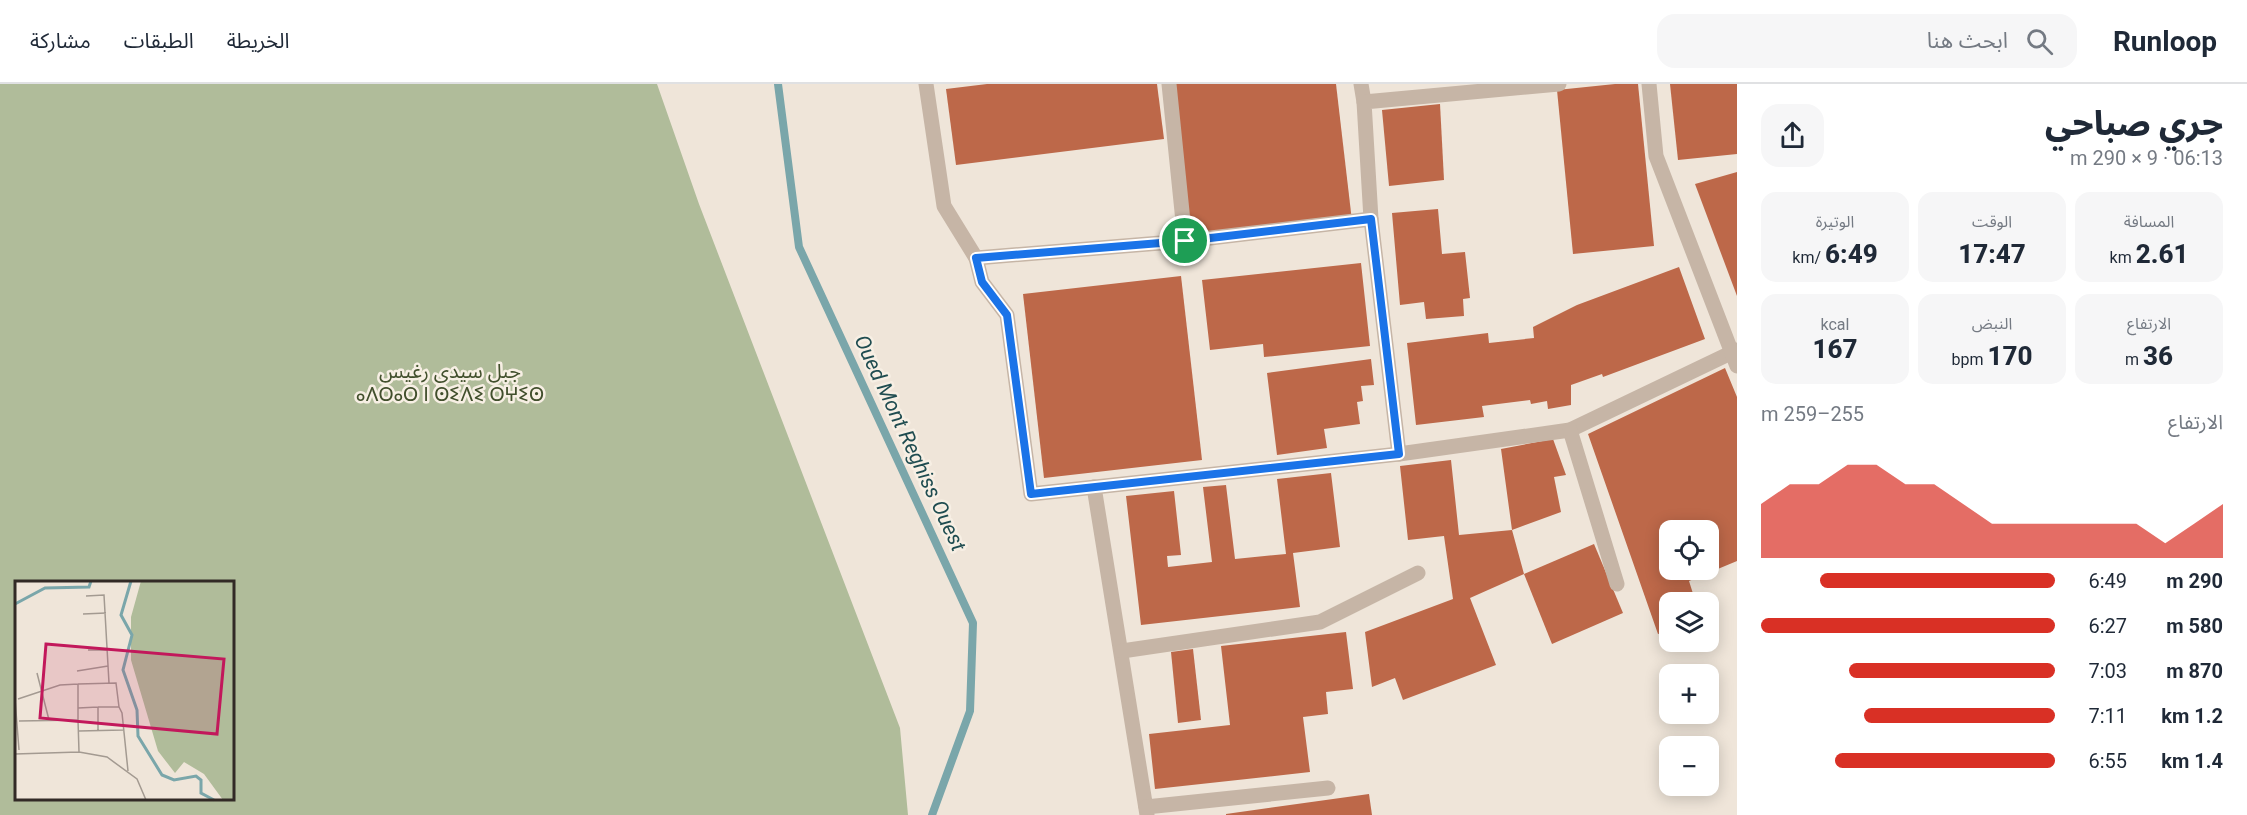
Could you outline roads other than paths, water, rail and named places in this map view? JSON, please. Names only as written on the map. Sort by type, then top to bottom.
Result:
[{"type":"street","points":[[926,84],[944,206],[976,258],[982,282],[1007,315],[1031,494],[1399,454],[1570,430],[1735,356],[1656,156],[1649,84]]},
{"type":"street","points":[[1169,84],[1185,241]]},
{"type":"street","points":[[1361,84],[1371,219],[1399,454]]},
{"type":"street","points":[[1364,102],[1559,84]]},
{"type":"street","points":[[976,258],[1185,241],[1371,219]]},
{"type":"street","points":[[1570,430],[1617,584]]},
{"type":"street","points":[[1094,487],[1146,811],[1328,788]]},
{"type":"street","points":[[1122,651],[1320,622],[1418,573]]},
{"type":"waterway","name":"Oued Mont Reghiss Ouest","points":[[778,84],[799,247],[973,623],[970,711],[932,815]]},
{"type":"park label","name":"جبل سيدي رغيس ⴰⴷⵔⴰⵔ ⵏ ⵙⵉⴷⵉ ⵔⵖⵉⵙ","points":[[450,382]]}]
